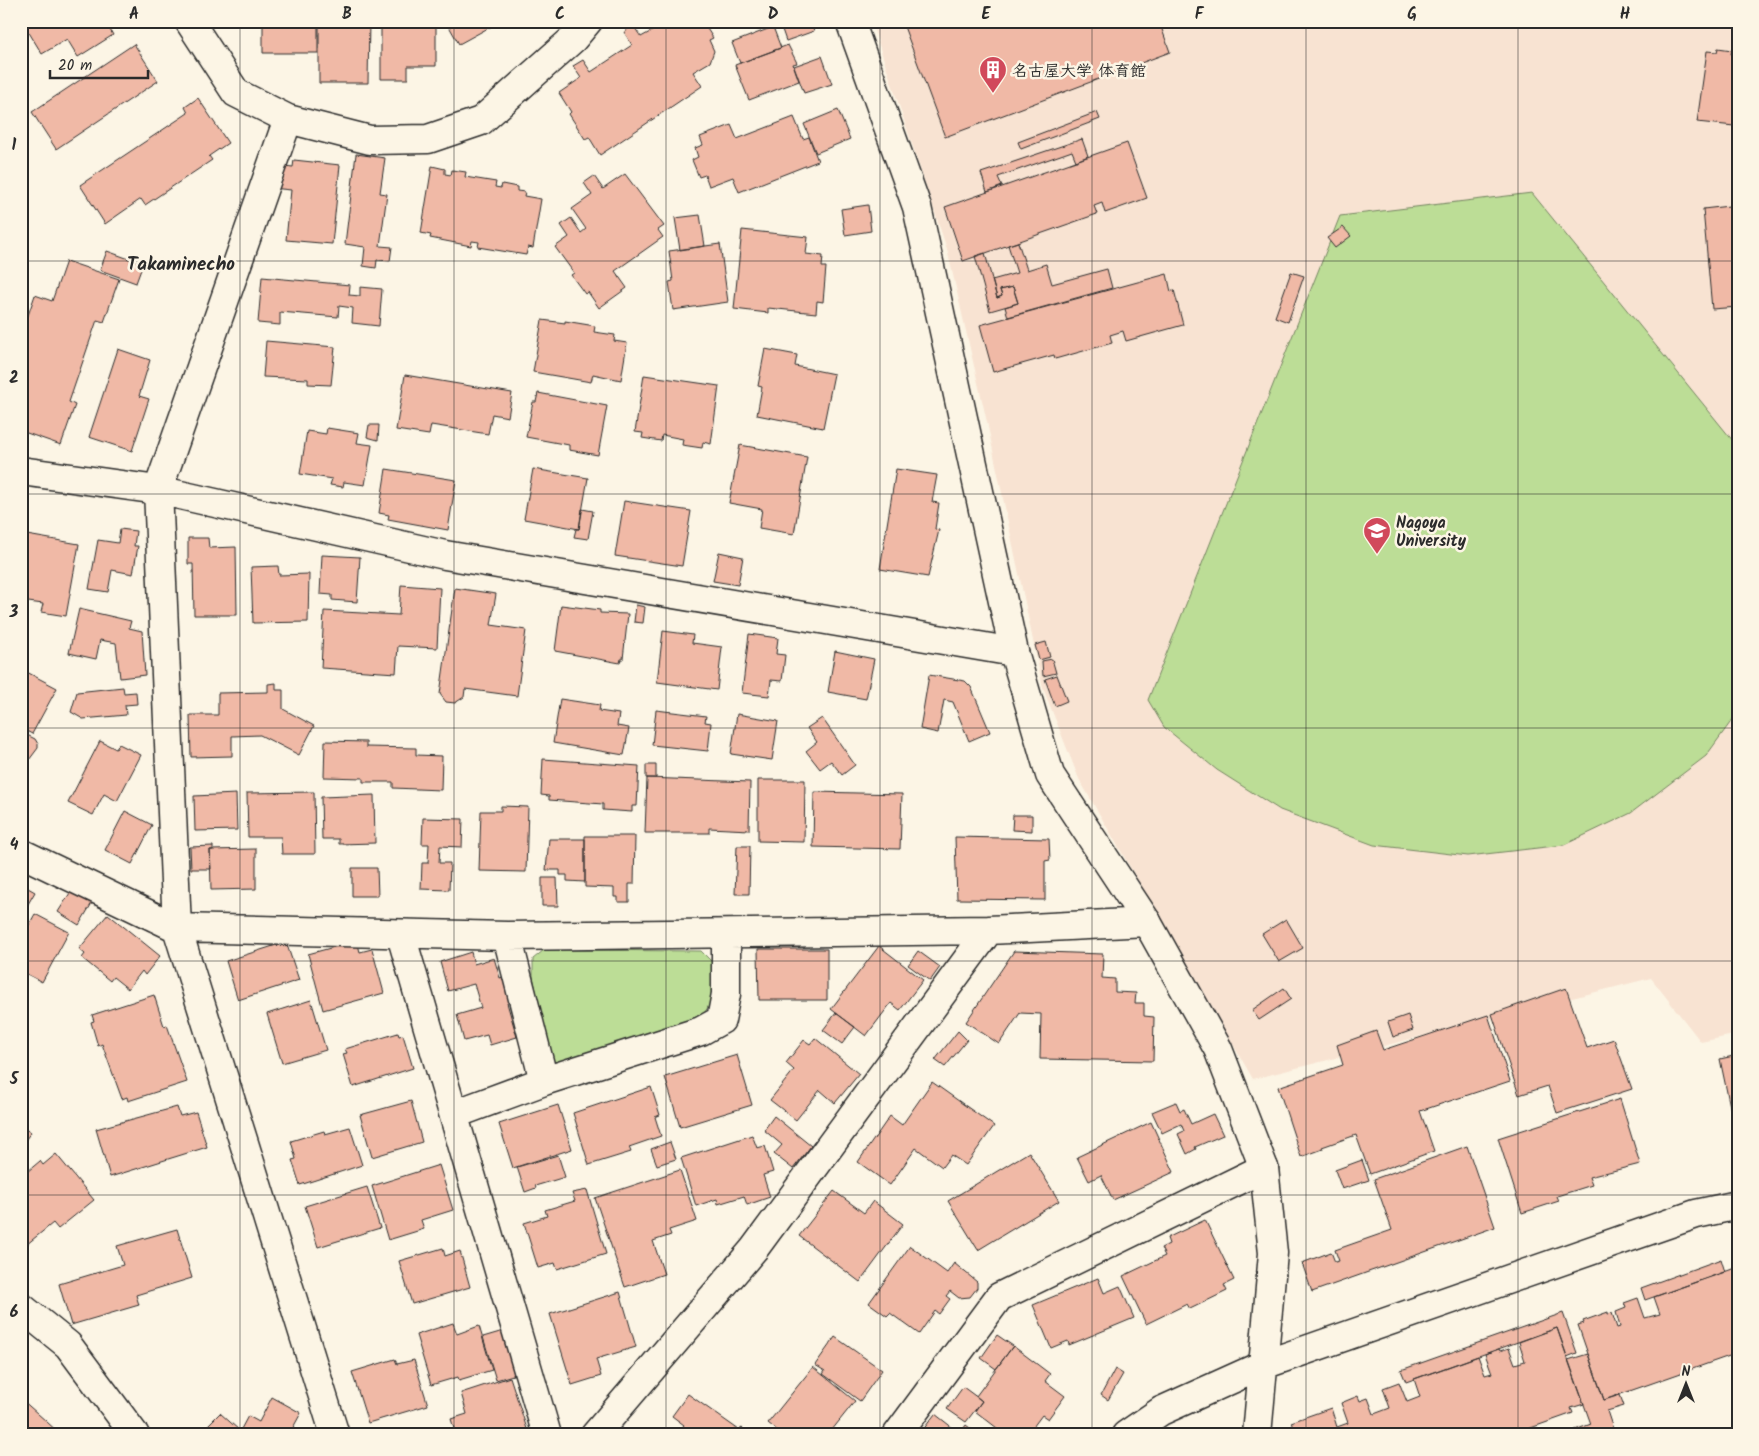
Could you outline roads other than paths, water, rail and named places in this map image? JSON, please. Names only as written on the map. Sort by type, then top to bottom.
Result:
[{"type":"street","points":[[189,21],[236,93],[288,119],[370,140],[428,139],[481,121],[575,27]]},
{"type":"street","points":[[850,21],[917,206],[1014,652],[1050,775],[1147,922],[1218,1049],[1264,1168],[1273,1253],[1256,1435]]},
{"type":"street","points":[[288,119],[158,490],[177,928],[335,1435]]},
{"type":"street","points":[[21,470],[158,490],[444,555],[1014,652]]},
{"type":"street","points":[[21,852],[177,928],[401,935],[726,935],[989,930],[1147,922]]},
{"type":"street","points":[[595,1435],[754,1248],[989,930]]},
{"type":"street","points":[[401,935],[455,1114],[547,1435]]},
{"type":"street","points":[[455,1114],[544,1081],[702,1032],[721,1020],[726,994],[726,935]]},
{"type":"street","points":[[507,936],[544,1081]]},
{"type":"street","points":[[897,1435],[999,1297],[1264,1168]]},
{"type":"street","points":[[1126,1435],[1161,1412],[1263,1365],[1696,1214],[1738,1205]]},
{"type":"street","points":[[21,1307],[68,1346],[135,1435]]},
{"type":"place","name":"名古屋大学 体育館","points":[[993,94]]},
{"type":"place","name":"Nagoya University","points":[[1377,555]]},
{"type":"district","name":"Takaminecho","points":[[181,263]]}]
